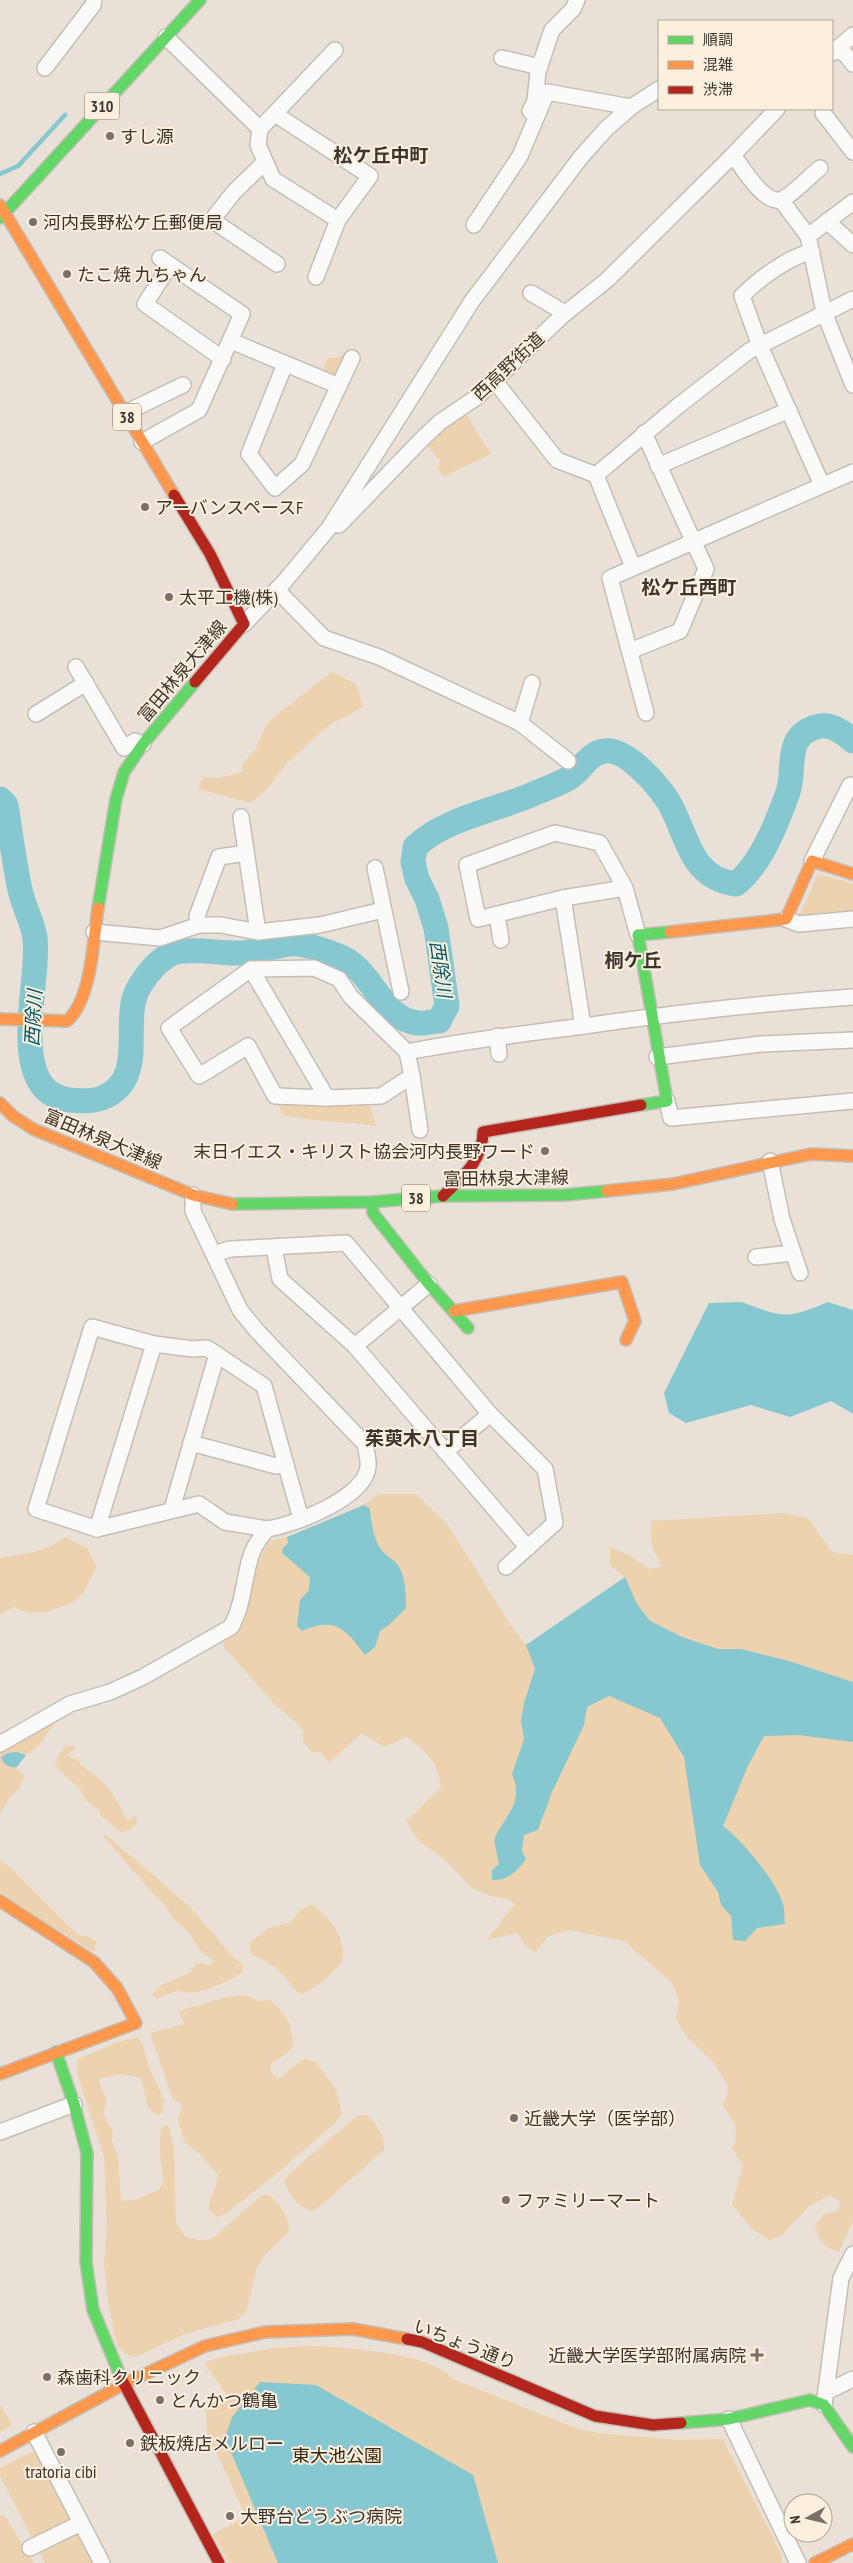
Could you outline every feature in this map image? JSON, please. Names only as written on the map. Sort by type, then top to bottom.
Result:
[{"type":"main road","name":"310","points":[[2,212],[200,0]]},
{"type":"main road","name":"富田林泉大津線","points":[[2,212],[210,554],[244,624],[143,744],[124,772],[116,798],[83,999],[76,1013],[67,1021],[3,1019]]},
{"type":"main road","points":[[444,1196],[478,1160],[484,1141],[483,1132],[667,1101],[657,1057],[638,935],[786,919],[812,861],[853,874]]},
{"type":"main road","name":"富田林泉大津線","points":[[0,1102],[13,1116],[33,1129],[193,1195],[238,1206],[372,1202],[444,1196],[565,1195],[673,1184],[770,1161],[811,1154],[853,1156]]},
{"type":"main road","points":[[372,1202],[373,1213],[429,1284],[468,1328]]},
{"type":"main road","points":[[454,1311],[622,1282],[635,1322],[626,1340]]},
{"type":"main road","points":[[0,1900],[94,1962],[117,1988],[136,2023],[0,2074]]},
{"type":"main road","points":[[56,2052],[74,2104],[87,2153],[86,2262],[93,2310],[124,2384],[219,2563]]},
{"type":"main road","name":"いちょう通り","points":[[0,2451],[124,2384],[205,2346],[265,2332],[353,2329],[422,2342],[595,2416],[653,2425],[729,2419],[825,2398]]},
{"type":"main road","points":[[825,2398],[853,2447]]},
{"type":"main road","points":[[816,2563],[847,2552]]},
{"type":"street","points":[[45,68],[93,6],[94,0]]},
{"type":"street","points":[[520,156],[512,151],[534,101],[540,67],[552,30],[573,9],[577,0]]},
{"type":"street","points":[[853,35],[833,50],[853,64]]},
{"type":"street","points":[[166,37],[260,129]]},
{"type":"street","points":[[334,50],[260,129],[258,145],[273,179],[338,220]]},
{"type":"street","points":[[502,58],[540,67]]},
{"type":"street","points":[[329,528],[472,301],[580,158],[606,129],[631,107],[658,90]]},
{"type":"street","points":[[474,225],[520,156],[547,92],[631,107]]},
{"type":"street","name":"西高野街道","points":[[244,624],[277,590],[329,528],[335,529],[383,482],[414,446],[440,422],[477,397],[565,313],[607,280],[776,110]]},
{"type":"street","points":[[823,113],[853,152]]},
{"type":"street","points":[[275,114],[370,176],[338,220],[316,277]]},
{"type":"street","points":[[733,155],[759,190],[773,200],[781,200],[820,168]]},
{"type":"street","points":[[265,162],[234,192],[212,220],[277,264]]},
{"type":"street","points":[[781,200],[808,236],[824,312],[853,385]]},
{"type":"street","points":[[808,236],[853,202]]},
{"type":"street","points":[[827,221],[853,245]]},
{"type":"street","points":[[812,252],[792,259],[750,288],[742,296],[760,346],[822,485]]},
{"type":"street","points":[[142,442],[199,410],[223,359],[242,314],[165,261],[145,304],[223,359]]},
{"type":"street","points":[[531,293],[565,313]]},
{"type":"street","points":[[596,475],[644,433],[716,376],[760,346],[824,312],[852,302]]},
{"type":"street","points":[[230,341],[339,386]]},
{"type":"street","points":[[286,364],[250,454],[275,488],[302,464],[352,358]]},
{"type":"street","points":[[494,380],[557,460],[596,475],[633,567]]},
{"type":"street","points":[[125,414],[183,385]]},
{"type":"street","points":[[658,466],[788,410]]},
{"type":"street","points":[[630,651],[680,631],[706,569],[644,433]]},
{"type":"street","points":[[646,713],[610,578],[694,543],[713,532],[853,472]]},
{"type":"street","points":[[277,590],[324,638],[379,657],[520,723],[568,761]]},
{"type":"street","points":[[76,667],[124,748],[134,741],[143,744]]},
{"type":"street","points":[[36,714],[86,683]]},
{"type":"street","points":[[520,723],[532,683]]},
{"type":"street","points":[[812,861],[850,785],[853,787]]},
{"type":"street","points":[[242,817],[258,932]]},
{"type":"street","points":[[625,888],[563,898],[497,916],[478,919],[467,864],[555,833],[600,843],[625,888],[638,935]]},
{"type":"street","points":[[199,925],[197,916],[219,857],[246,853]]},
{"type":"street","points":[[381,876],[390,971],[402,992]]},
{"type":"street","points":[[563,898],[583,1026]]},
{"type":"street","points":[[94,932],[160,938],[199,925],[221,925],[258,932],[320,924],[384,910]]},
{"type":"street","points":[[497,916],[501,940]]},
{"type":"street","points":[[786,919],[799,924],[853,919]]},
{"type":"street","points":[[412,1076],[381,1096],[327,1098],[274,1096],[248,1046],[199,1076],[169,1028],[252,969],[314,968],[339,979],[351,997],[407,1052],[412,1076],[420,1130]]},
{"type":"street","points":[[252,969],[327,1098]]},
{"type":"street","points":[[407,1052],[497,1036],[651,1016],[770,1003],[853,997]]},
{"type":"street","points":[[497,1036],[499,1054]]},
{"type":"street","points":[[657,1057],[761,1044],[853,1040]]},
{"type":"street","points":[[667,1101],[671,1118],[853,1101]]},
{"type":"street","points":[[770,1161],[782,1219],[800,1273]]},
{"type":"street","points":[[193,1195],[193,1211],[240,1310],[256,1331],[365,1444],[368,1467],[357,1489],[301,1520],[282,1527],[267,1529],[225,1522],[199,1504],[97,1528],[36,1509],[92,1327],[154,1344],[193,1349],[207,1348],[264,1386],[301,1520]]},
{"type":"street","points":[[214,1254],[230,1249],[346,1244],[490,1414],[545,1469],[555,1524],[506,1567]]},
{"type":"street","points":[[274,1247],[280,1279],[355,1346],[528,1548]]},
{"type":"street","points":[[756,1257],[794,1253]]},
{"type":"street","points":[[355,1346],[429,1284]]},
{"type":"street","points":[[97,1528],[154,1344]]},
{"type":"street","points":[[172,1509],[217,1354]]},
{"type":"street","points":[[445,1452],[490,1414]]},
{"type":"street","points":[[191,1443],[276,1466],[286,1464]]},
{"type":"street","points":[[0,1744],[70,1704],[110,1692],[143,1676],[231,1627],[239,1613],[251,1556],[267,1529]]},
{"type":"street","points":[[0,2132],[74,2104]]},
{"type":"street","points":[[825,2398],[841,2278],[853,2254]]},
{"type":"street","points":[[825,2398],[853,2379]]},
{"type":"street","points":[[729,2419],[798,2563]]},
{"type":"street","points":[[34,2432],[102,2563]]},
{"type":"street","points":[[30,2548],[81,2523]]},
{"type":"green space","points":[[343,353],[351,356],[338,384],[320,376],[328,358],[340,357]]},
{"type":"green space","points":[[462,408],[491,454],[443,477],[438,467],[440,461],[422,439]]},
{"type":"green space","points":[[332,672],[356,684],[363,707],[329,725],[286,764],[268,788],[251,803],[198,789],[203,777],[218,778],[243,772],[242,764],[255,750],[266,725],[276,715]]},
{"type":"green space","points":[[823,875],[853,884],[853,914],[799,917],[817,876]]},
{"type":"green space","points":[[276,1099],[368,1101],[376,1126],[283,1115]]},
{"type":"green space","points":[[379,1494],[416,1494],[447,1524],[512,1627],[526,1645],[625,1578],[610,1565],[610,1547],[629,1555],[649,1569],[662,1567],[652,1547],[651,1521],[784,1513],[808,1518],[832,1552],[853,1555],[853,2221],[839,2252],[829,2248],[823,2242],[818,2235],[815,2225],[824,2214],[838,2211],[840,2201],[829,2195],[808,2207],[781,2236],[769,2240],[751,2228],[732,2204],[743,2166],[732,2149],[735,2143],[736,2131],[722,2104],[726,2099],[728,2086],[714,2063],[685,2035],[676,2019],[679,2000],[672,1983],[624,1941],[569,1930],[547,1937],[536,1952],[527,1947],[517,1933],[488,1940],[492,1932],[500,1926],[502,1919],[515,1905],[509,1899],[490,1896],[472,1888],[445,1860],[419,1841],[406,1821],[441,1788],[440,1779],[431,1758],[406,1737],[384,1747],[362,1733],[329,1763],[320,1752],[312,1752],[303,1742],[303,1731],[298,1724],[276,1706],[223,1646],[225,1637],[235,1630],[246,1614],[256,1569],[270,1541],[327,1523],[355,1510]]},
{"type":"green space","points":[[66,1537],[88,1549],[96,1567],[83,1594],[72,1603],[46,1612],[28,1613],[14,1607],[0,1615],[0,1558],[43,1549]]},
{"type":"green space","points":[[59,1717],[39,1745],[26,1755],[8,1753],[1,1757],[24,1775],[19,1789],[11,1796],[0,1813],[0,1749]]},
{"type":"green space","points":[[66,1745],[76,1747],[68,1755],[72,1759],[77,1759],[101,1780],[116,1799],[126,1819],[130,1820],[136,1815],[136,1822],[133,1827],[121,1832],[101,1816],[99,1810],[88,1803],[79,1788],[58,1769],[55,1762]]},
{"type":"green space","points":[[105,1834],[189,1906],[236,1960],[243,1963],[243,1973],[202,1991],[193,1993],[180,1990],[157,1998],[151,1996],[161,1985],[190,1973],[196,1963],[211,1965],[213,1963],[211,1958],[199,1948],[190,1933],[177,1922],[103,1836]]},
{"type":"green space","points":[[0,1860],[15,1872],[78,1935],[89,1937],[97,1942],[94,1952],[0,1894]]},
{"type":"green space","points":[[312,1904],[331,1922],[339,1936],[342,1943],[343,1961],[318,1985],[300,1994],[275,1967],[252,1955],[249,1944],[267,1929],[291,1922],[300,1910]]},
{"type":"green space","points":[[246,1995],[258,2001],[270,2000],[285,2016],[292,2032],[293,2048],[270,2065],[271,2072],[278,2079],[304,2059],[315,2061],[336,2090],[342,2113],[336,2122],[274,2176],[224,2215],[216,2217],[209,2209],[218,2175],[199,2153],[185,2143],[178,2119],[181,2103],[173,2100],[150,2033],[185,2024],[178,2011],[227,1997]]},
{"type":"green space","points":[[138,2037],[143,2045],[149,2067],[164,2100],[163,2112],[157,2115],[148,2107],[141,2078],[122,2074],[98,2079],[107,2102],[103,2113],[113,2132],[112,2141],[118,2157],[121,2200],[136,2199],[159,2190],[164,2180],[161,2167],[160,2139],[162,2126],[168,2125],[174,2148],[176,2223],[185,2236],[198,2240],[212,2239],[262,2195],[270,2195],[281,2208],[288,2221],[289,2232],[265,2255],[257,2267],[246,2312],[239,2319],[185,2334],[135,2357],[125,2354],[117,2345],[108,2302],[104,2264],[107,2226],[104,2157],[76,2070],[78,2059],[118,2042]]},
{"type":"green space","points":[[358,2115],[367,2115],[377,2127],[382,2135],[384,2150],[311,2212],[294,2200],[284,2181],[289,2174]]},
{"type":"green space","name":"東大池公園","points":[[307,2346],[363,2350],[406,2357],[442,2370],[453,2379],[578,2429],[598,2433],[680,2440],[725,2439],[725,2444],[781,2553],[782,2563],[229,2563],[213,2534],[246,2517],[216,2451],[208,2454],[206,2403],[226,2394],[205,2364],[213,2359],[274,2348]]},
{"type":"green space","points":[[0,2404],[12,2425],[0,2432]]},
{"type":"green space","points":[[38,2452],[95,2563],[45,2563],[0,2476],[0,2468],[29,2453]]},
{"type":"green space","points":[[0,2515],[5,2516],[34,2563],[0,2563]]},
{"type":"water","points":[[742,1302],[777,1314],[794,1314],[828,1302],[853,1310],[853,1414],[831,1401],[790,1417],[751,1405],[686,1423],[669,1413],[664,1393],[709,1303]]},
{"type":"water","points":[[364,1505],[370,1509],[372,1526],[378,1544],[384,1553],[399,1566],[405,1588],[406,1603],[406,1608],[380,1631],[375,1647],[365,1655],[352,1638],[339,1628],[323,1625],[302,1631],[297,1626],[300,1600],[309,1590],[310,1577],[282,1553],[283,1548],[288,1543],[287,1537]]},
{"type":"water","points":[[625,1577],[637,1604],[650,1621],[682,1637],[718,1649],[741,1649],[789,1661],[853,1682],[853,1742],[798,1735],[764,1736],[748,1766],[723,1826],[748,1850],[774,1885],[783,1904],[785,1924],[757,1928],[745,1941],[733,1940],[731,1916],[721,1905],[718,1892],[700,1865],[684,1757],[660,1718],[609,1696],[587,1707],[584,1725],[552,1792],[538,1830],[524,1835],[522,1851],[526,1859],[512,1874],[503,1879],[492,1880],[492,1870],[499,1864],[494,1840],[515,1801],[515,1784],[512,1774],[524,1739],[521,1721],[524,1703],[535,1669],[526,1645]]},
{"type":"water","points":[[17,1752],[26,1755],[17,1767],[11,1767],[3,1762],[1,1757],[8,1753]]},
{"type":"water","points":[[260,2382],[316,2385],[473,2475],[498,2563],[278,2563],[225,2438],[232,2417]]},
{"type":"waterway","points":[[0,174],[18,166],[65,115]]},
{"type":"waterway","name":"西除川","points":[[0,799],[6,805],[21,894],[35,938],[36,957],[30,1031],[31,1056],[37,1077],[49,1092],[69,1100],[90,1101],[102,1098],[115,1090],[124,1080],[129,1068],[131,1054],[132,1012],[135,995],[153,968],[176,952],[242,953],[285,945],[308,946],[351,962],[394,1013],[405,1020],[418,1023],[439,1021],[447,1006],[436,928],[427,899],[417,879],[413,862],[415,847],[427,837],[455,822],[516,801],[560,783],[574,775],[590,758],[599,752],[613,752],[622,755],[649,777],[668,801],[691,852],[699,864],[708,873],[720,880],[736,884],[753,866],[773,831],[790,786],[793,756],[799,738],[805,732],[816,727],[826,726],[841,731],[853,741]]},
{"type":"traffic: fast","points":[[0,218],[200,0]]},
{"type":"traffic: fast","points":[[98,908],[116,799],[124,772],[143,744],[195,682]]},
{"type":"traffic: fast","points":[[641,1105],[667,1101],[638,935],[670,932]]},
{"type":"traffic: fast","points":[[232,1204],[372,1202],[443,1196],[565,1195],[607,1191]]},
{"type":"traffic: fast","points":[[372,1202],[373,1213],[429,1284],[468,1328]]},
{"type":"traffic: fast","points":[[56,2052],[74,2104],[87,2153],[86,2262],[93,2310],[122,2380]]},
{"type":"traffic: fast","points":[[681,2423],[729,2419],[810,2400],[824,2405],[853,2447]]},
{"type":"traffic: slow","points":[[0,205],[174,495]]},
{"type":"traffic: slow","points":[[670,932],[786,919],[812,861],[853,874]]},
{"type":"traffic: slow","points":[[0,1019],[67,1021],[82,999],[93,952],[98,908]]},
{"type":"traffic: slow","points":[[0,1103],[13,1116],[33,1129],[193,1195],[232,1204]]},
{"type":"traffic: slow","points":[[607,1191],[673,1184],[811,1154],[853,1156]]},
{"type":"traffic: slow","points":[[454,1311],[622,1282],[635,1321],[626,1340]]},
{"type":"traffic: slow","points":[[0,1901],[94,1962],[117,1988],[136,2023],[0,2074]]},
{"type":"traffic: slow","points":[[0,2451],[124,2384],[205,2346],[265,2332],[353,2329],[407,2339]]},
{"type":"traffic: slow","points":[[815,2563],[853,2544]]},
{"type":"traffic: jam","points":[[174,495],[210,554],[244,624],[195,682]]},
{"type":"traffic: jam","points":[[443,1196],[470,1168],[479,1152],[483,1132],[641,1105]]},
{"type":"traffic: jam","points":[[407,2339],[422,2342],[595,2416],[653,2425],[681,2423]]},
{"type":"traffic: jam","points":[[122,2380],[219,2563]]},
{"type":"place","name":"すし源","points":[[110,136]]},
{"type":"place","name":"河内長野松ケ丘郵便局","points":[[33,222]]},
{"type":"place","name":"たこ焼 九ちゃん","points":[[67,274]]},
{"type":"place","name":"アーバンスペースF","points":[[145,507]]},
{"type":"place","name":"太平工機(株)","points":[[169,597]]},
{"type":"place","name":"末日イエス・キリスト協会河内長野ワード","points":[[545,1151]]},
{"type":"place","name":"近畿大学（医学部）","points":[[514,2118]]},
{"type":"place","name":"ファミリーマート","points":[[506,2200]]},
{"type":"place","name":"近畿大学医学部附属病院","points":[[757,2355]]},
{"type":"place","name":"森歯科クリニック","points":[[47,2377]]},
{"type":"place","name":"とんかつ鶴亀","points":[[160,2400]]},
{"type":"place","name":"鉄板焼店メルロー","points":[[130,2443]]},
{"type":"place","name":"tratoria cibi","points":[[61,2452]]},
{"type":"place","name":"大野台どうぶつ病院","points":[[230,2516]]},
{"type":"district","name":"松ケ丘中町","points":[[381,155]]},
{"type":"district","name":"松ケ丘西町","points":[[689,587]]},
{"type":"district","name":"桐ケ丘","points":[[633,960]]},
{"type":"district","name":"茱萸木八丁目","points":[[422,1438]]}]
